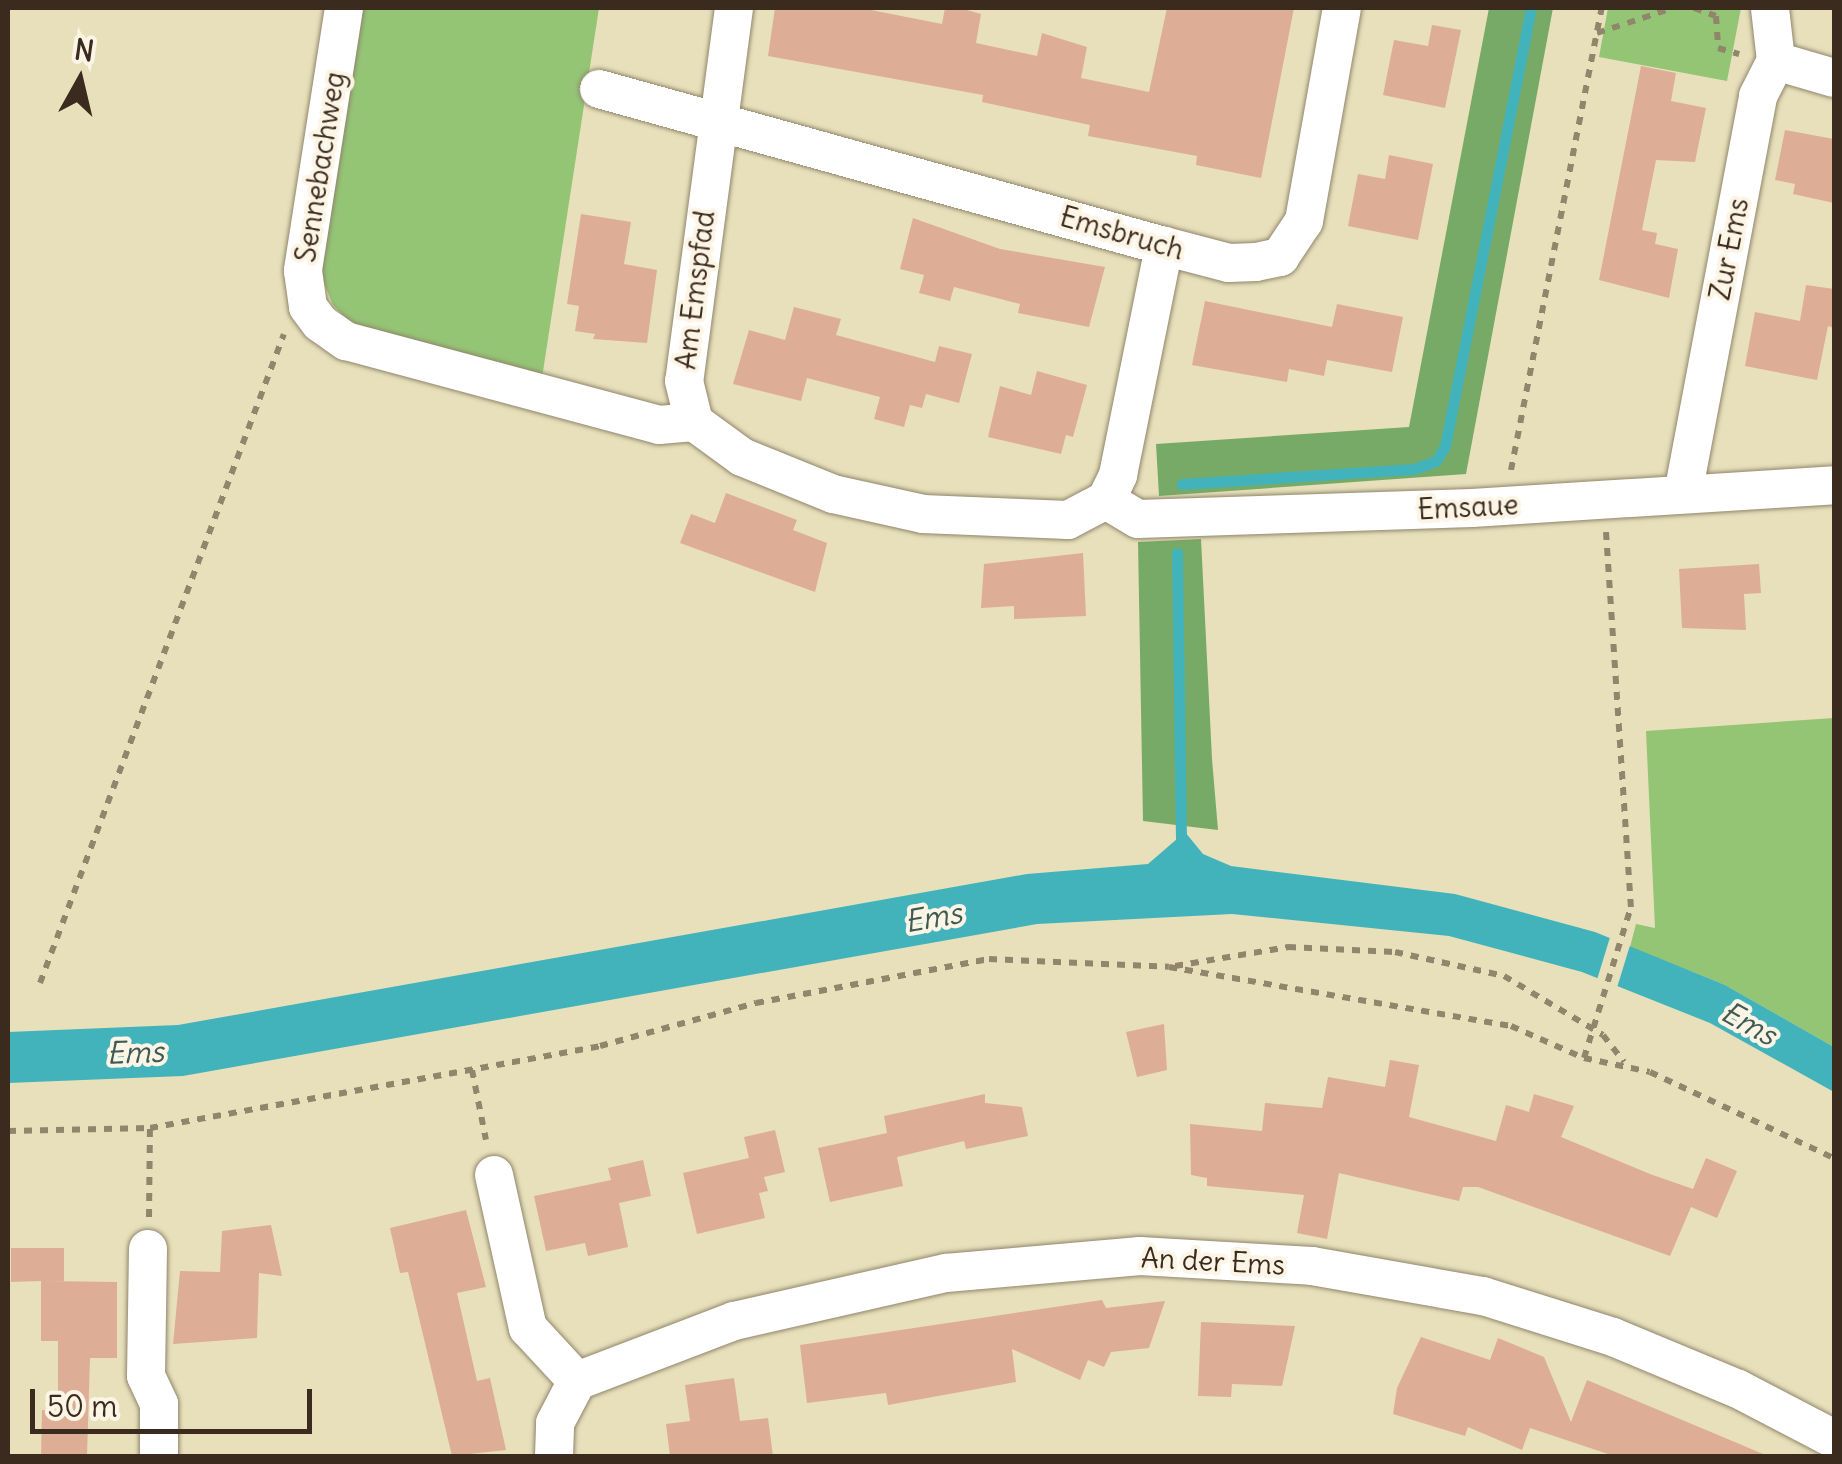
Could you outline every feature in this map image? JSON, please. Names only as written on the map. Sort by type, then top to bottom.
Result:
[{"type":"street","name":"Sennebachweg","points":[[314,315],[303,271],[344,8]]},
{"type":"street","points":[[715,117],[734,8]]},
{"type":"street","name":"Emsbruch","points":[[599,89],[715,117],[1164,246],[1228,262],[1256,262],[1280,256],[1294,242],[1312,191],[1342,8]]},
{"type":"street","points":[[1770,8],[1776,61],[1834,78]]},
{"type":"street","name":"Zur Ems","points":[[1682,494],[1758,96],[1776,61]]},
{"type":"street","name":"Am Emspfad","points":[[694,422],[684,381],[715,117]]},
{"type":"street","points":[[314,315],[346,341],[659,425],[694,422],[742,457],[834,494],[923,514],[1068,520],[1106,500],[1118,475],[1164,246]]},
{"type":"street","name":"Emsaue","points":[[1106,500],[1138,519],[1504,506],[1834,485]]},
{"type":"street","points":[[494,1175],[528,1328],[577,1381],[555,1422],[554,1456]]},
{"type":"street","points":[[148,1249],[146,1376],[159,1404],[159,1456]]},
{"type":"street","name":"An der Ems","points":[[577,1381],[734,1321],[926,1277],[1140,1256],[1312,1266],[1483,1296],[1631,1344],[1738,1388],[1834,1439]]},
{"type":"path","points":[[1504,506],[1602,8]]},
{"type":"path","points":[[1597,33],[1610,34],[1673,8]]},
{"type":"path","points":[[1694,8],[1716,16],[1718,48],[1776,61]]},
{"type":"path","points":[[40,983],[288,322],[314,315]]},
{"type":"path","points":[[1584,1058],[1631,907],[1604,501]]},
{"type":"path","points":[[1169,968],[1288,947],[1395,952],[1504,976],[1602,1035],[1625,1062]]},
{"type":"path","points":[[8,1131],[150,1128],[600,1046],[756,1002],[989,959],[1169,968],[1511,1026],[1584,1058],[1625,1062],[1834,1158]]},
{"type":"path","points":[[472,1070],[494,1175]]},
{"type":"path","points":[[148,1249],[150,1128]]},
{"type":"green space","points":[[357,8],[599,8],[542,378],[353,325],[333,305],[317,266]]},
{"type":"green space","points":[[1489,8],[1553,8],[1466,474],[1159,496],[1156,444],[1409,427]]},
{"type":"green space","points":[[1608,8],[1741,8],[1727,81],[1599,57]]},
{"type":"green space","points":[[1201,539],[1218,830],[1143,821],[1138,542]]},
{"type":"green space","points":[[1834,718],[1834,1047],[1725,985],[1630,947],[1636,924],[1655,928],[1646,731]]},
{"type":"water","name":"Ems","points":[[1185,832],[1203,854],[1231,866],[1455,894],[1595,932],[1725,985],[1834,1047],[1834,1092],[1710,1023],[1582,972],[1449,936],[1232,914],[1037,924],[183,1076],[8,1083],[8,1032],[178,1025],[1027,874],[1148,864]]},
{"type":"pier","points":[[1611,934],[1631,942],[1616,991],[1596,983]]},
{"type":"building","points":[[775,8],[861,8],[942,24],[945,8],[960,8],[981,14],[976,43],[1037,56],[1042,33],[1087,47],[1081,78],[1149,92],[1167,8],[1294,8],[1261,178],[1196,165],[1197,156],[1088,136],[1090,125],[982,102],[983,95],[768,56]]},
{"type":"building","points":[[1432,25],[1461,30],[1445,108],[1383,95],[1394,40],[1428,46]]},
{"type":"building","points":[[1641,66],[1676,73],[1671,101],[1706,108],[1695,162],[1656,160],[1642,230],[1657,233],[1655,244],[1678,249],[1669,298],[1599,280]]},
{"type":"building","points":[[1785,130],[1834,139],[1834,203],[1793,194],[1795,184],[1775,180]]},
{"type":"building","points":[[1389,155],[1433,164],[1418,240],[1348,226],[1358,174],[1385,179]]},
{"type":"building","points":[[581,214],[631,222],[624,264],[657,270],[647,343],[593,339],[595,334],[575,331],[579,306],[567,304]]},
{"type":"building","points":[[913,218],[1000,249],[1105,267],[1089,327],[1018,313],[1020,304],[954,287],[950,301],[919,293],[924,275],[900,269]]},
{"type":"building","points":[[1806,285],[1834,289],[1834,328],[1828,326],[1817,380],[1745,366],[1755,312],[1800,321]]},
{"type":"building","points":[[1205,301],[1332,327],[1337,304],[1403,317],[1392,372],[1327,360],[1324,376],[1289,369],[1287,382],[1192,365]]},
{"type":"building","points":[[794,307],[841,319],[836,335],[935,362],[939,346],[972,354],[959,403],[926,394],[922,408],[910,405],[904,427],[874,419],[880,397],[807,378],[801,401],[733,384],[749,330],[785,340]]},
{"type":"building","points":[[1037,371],[1087,385],[1073,437],[1066,435],[1061,454],[988,437],[1000,386],[1031,395]]},
{"type":"building","points":[[726,493],[797,520],[793,530],[827,543],[815,592],[680,543],[691,514],[715,523]]},
{"type":"building","points":[[1083,553],[1086,616],[1014,619],[1014,606],[981,608],[984,564]]},
{"type":"building","points":[[1759,564],[1761,593],[1744,594],[1746,630],[1682,628],[1679,569]]},
{"type":"building","points":[[1164,1024],[1167,1070],[1137,1077],[1126,1032]]},
{"type":"building","points":[[1390,1060],[1419,1065],[1409,1117],[1496,1141],[1506,1105],[1529,1112],[1534,1094],[1574,1106],[1561,1137],[1650,1174],[1693,1189],[1706,1158],[1737,1171],[1717,1218],[1691,1207],[1670,1256],[1478,1187],[1463,1187],[1459,1201],[1339,1173],[1327,1239],[1297,1233],[1304,1195],[1207,1186],[1207,1178],[1191,1175],[1190,1124],[1262,1131],[1265,1103],[1322,1108],[1328,1077],[1385,1087]]},
{"type":"building","points":[[985,1094],[985,1103],[1022,1107],[1028,1136],[966,1149],[964,1141],[897,1157],[903,1186],[830,1202],[818,1148],[887,1133],[884,1116]]},
{"type":"building","points":[[775,1130],[785,1172],[764,1177],[768,1191],[759,1193],[765,1218],[697,1234],[683,1173],[749,1158],[744,1137]]},
{"type":"building","points":[[643,1160],[651,1196],[619,1203],[628,1247],[588,1256],[585,1243],[546,1251],[534,1196],[611,1180],[608,1168]]},
{"type":"building","points":[[466,1210],[486,1287],[457,1293],[477,1381],[490,1378],[506,1450],[452,1456],[408,1272],[400,1273],[390,1228]]},
{"type":"building","points":[[271,1225],[282,1276],[259,1273],[257,1338],[173,1344],[180,1271],[220,1272],[222,1231]]},
{"type":"building","points":[[11,1248],[64,1248],[64,1281],[47,1281],[117,1282],[117,1358],[90,1358],[87,1456],[41,1456],[42,1410],[58,1411],[58,1341],[41,1341],[41,1281],[11,1282]]},
{"type":"building","points":[[1102,1300],[1106,1308],[1165,1301],[1149,1348],[1111,1352],[1104,1367],[1088,1360],[1080,1380],[1012,1349],[1016,1382],[888,1405],[886,1393],[807,1403],[800,1345]]},
{"type":"building","points":[[1201,1322],[1295,1326],[1282,1386],[1232,1384],[1231,1397],[1198,1396]]},
{"type":"building","points":[[1421,1337],[1490,1360],[1498,1338],[1544,1357],[1571,1422],[1587,1380],[1768,1456],[1614,1456],[1530,1428],[1522,1450],[1468,1427],[1465,1436],[1393,1414],[1397,1388]]},
{"type":"building","points":[[734,1378],[740,1421],[768,1418],[773,1456],[670,1456],[666,1424],[690,1421],[685,1385]]},
{"type":"waterway","points":[[1182,484],[1414,469],[1436,461],[1445,446],[1531,8]]},
{"type":"waterway","points":[[1177,553],[1181,842]]}]
